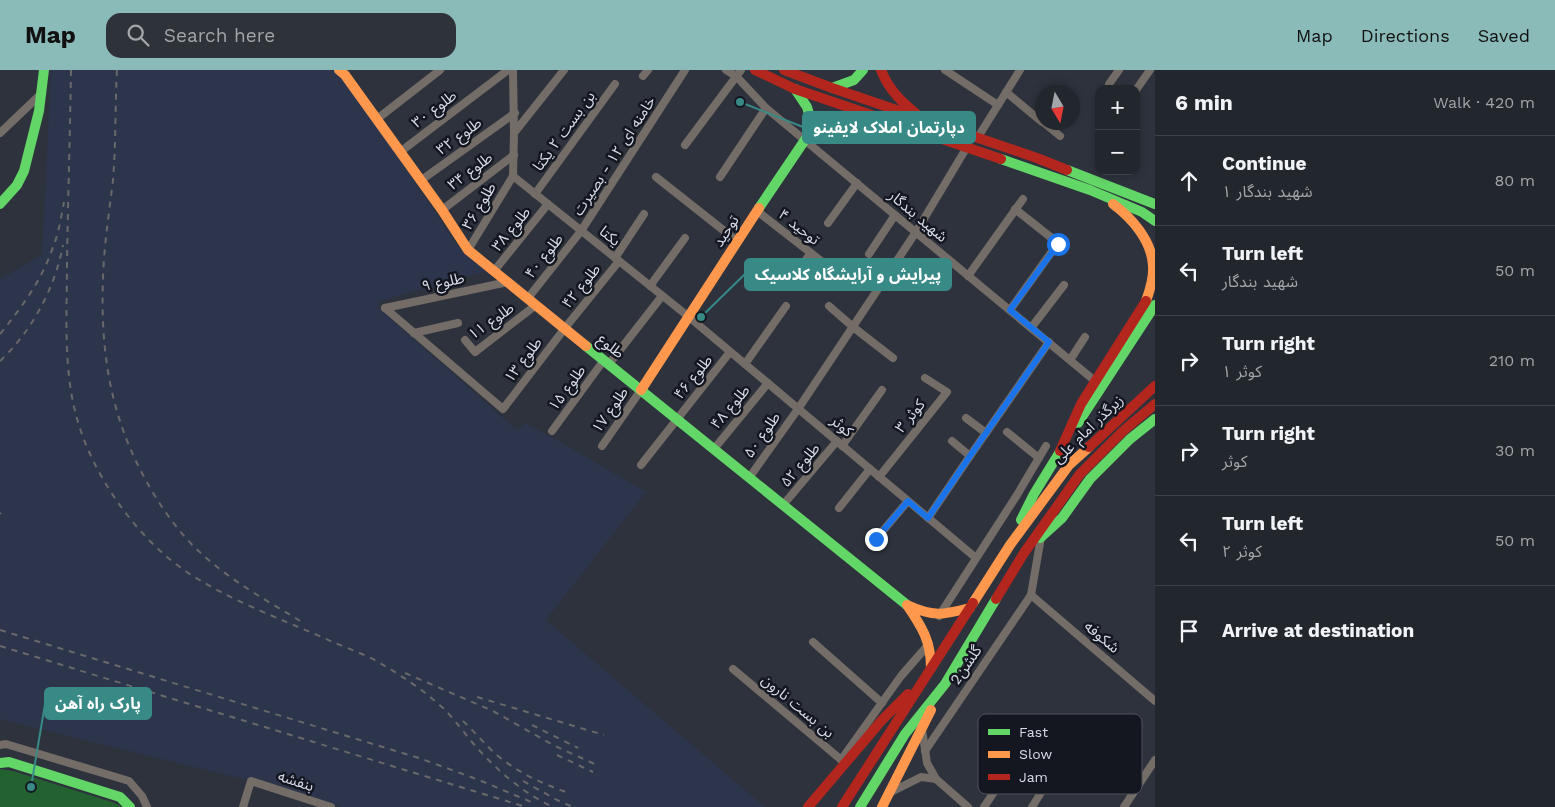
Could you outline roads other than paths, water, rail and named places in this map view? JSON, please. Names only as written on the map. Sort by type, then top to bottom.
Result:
[{"type":"main road","points":[[0,204],[14,190],[20,180],[34,134],[42,94],[44,70]]},
{"type":"main road","points":[[754,70],[795,89],[1090,190],[1142,212],[1154,220]]},
{"type":"main road","points":[[784,70],[1037,158],[1155,204]]},
{"type":"main road","points":[[832,88],[852,82],[863,70]]},
{"type":"main road","points":[[881,70],[888,86],[896,96],[923,119]]},
{"type":"main road","name":"طلوع","points":[[345,72],[468,250],[907,605]]},
{"type":"main road","points":[[795,89],[807,105],[812,116],[813,128],[826,120],[842,115],[865,113]]},
{"type":"main road","name":"توحید","points":[[641,390],[737,241],[813,128]]},
{"type":"main road","points":[[1060,451],[1081,404],[1146,302],[1152,284],[1153,264],[1150,252],[1139,230],[1119,208],[1090,190]]},
{"type":"main road","points":[[842,807],[1010,545],[1034,494],[1155,305]]},
{"type":"main road","points":[[1117,348],[1132,340]]},
{"type":"main road","name":"زیرگذر امام علی","points":[[1010,545],[1069,465],[1155,386]]},
{"type":"main road","name":"زیرگذر امام علی","points":[[1024,553],[1080,474],[1123,431],[1155,404]]},
{"type":"main road","points":[[882,807],[945,684],[1024,553],[1062,518],[1090,479],[1130,439],[1155,419]]},
{"type":"main road","points":[[907,605],[923,613],[939,616],[970,608]]},
{"type":"main road","points":[[808,807],[843,762],[930,670],[932,654],[925,631],[907,605]]},
{"type":"main road","points":[[860,807],[906,734],[945,684]]},
{"type":"main road","points":[[0,763],[9,762],[120,797],[130,807]]},
{"type":"street","points":[[377,119],[440,70]]},
{"type":"street","name":"طلوع ۳۰","points":[[400,152],[508,70]]},
{"type":"street","points":[[513,70],[513,176]]},
{"type":"street","points":[[514,133],[564,70]]},
{"type":"street","name":"خامنه ای ۱۲ - بصیرت","points":[[581,231],[685,70]]},
{"type":"street","name":"شهید بندگار","points":[[726,70],[738,73],[766,108],[1095,381]]},
{"type":"street","points":[[945,70],[998,105]]},
{"type":"street","points":[[978,137],[1020,70]]},
{"type":"street","points":[[1109,85],[1119,70]]},
{"type":"street","points":[[1140,85],[1150,70]]},
{"type":"street","points":[[684,145],[738,73]]},
{"type":"street","name":"بن بست ۲ یکتا","points":[[535,194],[615,84]]},
{"type":"street","points":[[1006,92],[1035,115]]},
{"type":"street","points":[[0,133],[42,94]]},
{"type":"street","points":[[720,177],[766,108]]},
{"type":"street","name":"طلوع ۳۲","points":[[420,181],[514,113]]},
{"type":"street","points":[[1053,130],[1060,136]]},
{"type":"street","name":"طلوع ۵۰","points":[[749,478],[798,409],[916,232],[967,147]]},
{"type":"street","name":"طلوع ۳۴","points":[[442,210],[514,155]]},
{"type":"street","name":"یکتا","points":[[513,176],[689,317]]},
{"type":"street","name":"طلوع ۳۶","points":[[468,250],[513,176]]},
{"type":"street","points":[[656,178],[737,241]]},
{"type":"street","points":[[828,223],[857,183]]},
{"type":"street","points":[[968,276],[1023,199]]},
{"type":"street","name":"طلوع ۳۸","points":[[494,271],[548,204]]},
{"type":"street","points":[[1010,310],[1058,244],[1015,209]]},
{"type":"street","name":"توحید ۴","points":[[757,212],[825,264]]},
{"type":"street","name":"طلوع ۴۲","points":[[565,328],[617,259],[644,214]]},
{"type":"street","points":[[869,254],[894,215]]},
{"type":"street","name":"طلوع ۴۰","points":[[532,301],[581,231]]},
{"type":"street","points":[[650,286],[685,238]]},
{"type":"street","points":[[792,278],[811,253]]},
{"type":"street","name":"طلوع ۹","points":[[414,333],[385,308],[508,282]]},
{"type":"street","points":[[1031,328],[1064,285]]},
{"type":"street","name":"طلوع ۱۵","points":[[552,432],[606,362],[662,296]]},
{"type":"street","name":"طلوع ۱۱","points":[[465,340],[475,352],[532,301]]},
{"type":"street","points":[[745,364],[786,306]]},
{"type":"street","points":[[829,306],[893,358]]},
{"type":"street","name":"کوثر","points":[[689,317],[976,558]]},
{"type":"street","points":[[414,333],[458,323]]},
{"type":"street","name":"طلوع ۱۳","points":[[414,333],[503,409],[565,328]]},
{"type":"street","points":[[1070,360],[1085,338]]},
{"type":"street","points":[[928,518],[1049,342]]},
{"type":"street","name":"طلوع ۴۶","points":[[640,465],[730,352]]},
{"type":"street","name":"کوثر ۳","points":[[879,477],[947,392],[925,378]]},
{"type":"street","name":"طلوع ۴۸","points":[[714,449],[768,383]]},
{"type":"street","name":"طلوع ۱۷","points":[[602,446],[641,390]]},
{"type":"street","name":"طلوع ۵۲","points":[[784,505],[839,444],[882,390]]},
{"type":"street","points":[[966,418],[986,433]]},
{"type":"street","points":[[1007,432],[1039,458]]},
{"type":"street","points":[[952,442],[970,456]]},
{"type":"street","points":[[939,616],[1017,495],[1046,446]]},
{"type":"street","points":[[839,508],[870,469]]},
{"type":"street","points":[[1017,495],[1034,494]]},
{"type":"street","points":[[876,539],[908,501]]},
{"type":"street","points":[[1030,595],[1041,537]]},
{"type":"street","name":"شکوفه","points":[[1030,595],[1155,701]]},
{"type":"street","name":"گلشن2","points":[[925,751],[1030,595]]},
{"type":"street","points":[[813,642],[882,703]]},
{"type":"street","points":[[843,762],[882,703],[929,644]]},
{"type":"street","name":"بن بست نارون","points":[[733,669],[843,762]]},
{"type":"street","points":[[922,727],[927,763],[936,779],[968,807]]},
{"type":"street","points":[[0,745],[6,744],[129,781],[142,796],[147,807]]},
{"type":"street","points":[[1142,780],[1155,760]]},
{"type":"street","points":[[889,793],[921,777],[936,779]]},
{"type":"street","name":"بنفشه","points":[[243,807],[252,781],[331,807]]},
{"type":"street","points":[[984,807],[993,794]]},
{"type":"street","points":[[1032,807],[1041,794]]},
{"type":"street","points":[[1124,807],[1133,794]]},
{"type":"railway","points":[[71,70],[66,319],[69,377],[76,415],[83,437],[92,459],[117,502],[149,540],[166,556],[201,581],[258,610],[369,657],[413,684],[444,709],[479,750],[504,775],[533,796],[553,807]]},
{"type":"railway","points":[[117,70],[114,166],[104,259],[103,316],[108,370],[113,397],[121,423],[130,449],[149,486],[186,538],[204,556],[227,574],[302,622]]},
{"type":"railway","points":[[0,334],[24,303],[43,271],[57,236],[64,202]]},
{"type":"railway","points":[[0,361],[22,336],[40,308],[54,277],[63,245]]},
{"type":"railway","points":[[0,630],[419,758],[536,804]]},
{"type":"railway","points":[[0,646],[526,807]]},
{"type":"railway","points":[[405,673],[493,711],[553,745],[599,766]]},
{"type":"railway","points":[[477,697],[604,735]]},
{"type":"railway","points":[[463,721],[494,752],[514,768],[566,792]]},
{"type":"railway","points":[[532,725],[578,748]]},
{"type":"railway","points":[[557,755],[593,772]]},
{"type":"railway","points":[[523,781],[573,807]]},
{"type":"place","name":"دپارتمان املاک لایفینو","points":[[740,102]]},
{"type":"place","name":"پیرایش و آرایشگاه کلاسیک","points":[[701,317]]},
{"type":"place","name":"پارک راه آهن","points":[[31,787]]}]
